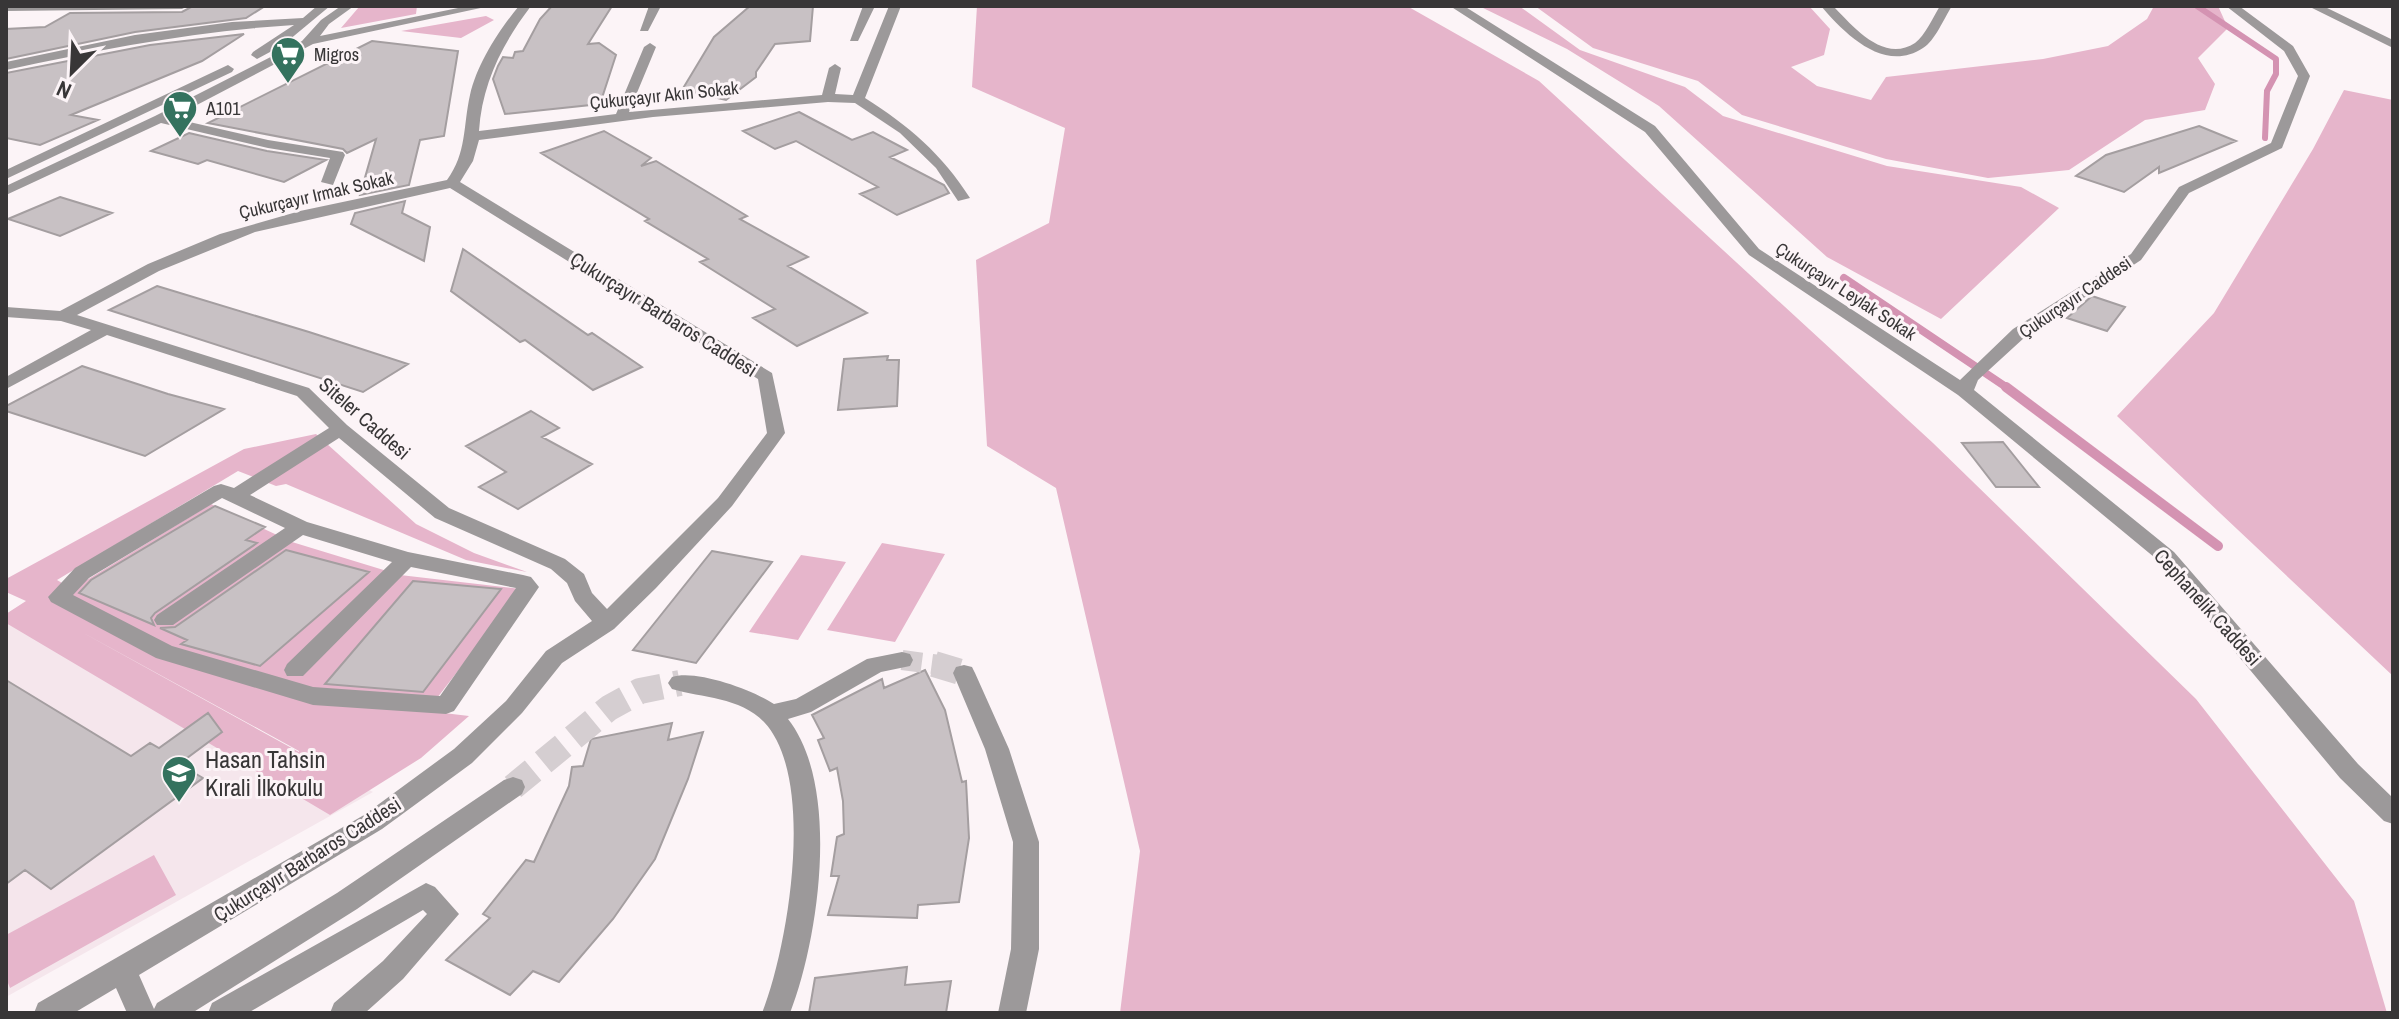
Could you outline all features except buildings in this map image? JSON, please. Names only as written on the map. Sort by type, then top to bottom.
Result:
[{"type":"street","points":[[6,8],[182,6]]},
{"type":"street","points":[[6,175],[279,43],[324,6]]},
{"type":"street","points":[[6,191],[160,119],[309,42],[325,22],[348,6]]},
{"type":"street","points":[[450,6],[468,9]]},
{"type":"street","points":[[279,43],[309,42],[484,6]]},
{"type":"street","points":[[452,183],[467,165],[475,136],[477,92],[525,6]]},
{"type":"street","points":[[644,29],[655,6]]},
{"type":"street","points":[[854,39],[869,6]]},
{"type":"street","points":[[895,6],[858,99],[909,131],[943,164],[963,198]]},
{"type":"street","name":"Çukurçayır Leylak Sokak","points":[[1456,6],[1650,129],[1754,252],[1967,384]]},
{"type":"street","points":[[1827,6],[1863,43],[1886,51],[1906,51],[1921,45],[1946,6]]},
{"type":"street","name":"Çukurçayır Caddesi","points":[[1967,384],[2019,333],[2136,257],[2184,190],[2277,145],[2304,76],[2289,49],[2232,6]]},
{"type":"street","points":[[2314,6],[2393,44]]},
{"type":"street","points":[[6,66],[135,38],[232,25],[302,21]]},
{"type":"street","points":[[621,117],[650,47]]},
{"type":"street","points":[[828,98],[835,68]]},
{"type":"street","name":"Çukurçayır Akın Sokak","points":[[475,136],[621,117],[828,98],[858,99]]},
{"type":"street","points":[[160,119],[268,144],[338,155],[328,182]]},
{"type":"street","name":"Çukurçayır Irmak Sokak","points":[[63,316],[107,290],[175,257],[252,228],[452,183]]},
{"type":"street","name":"Çukurçayır Barbaros Caddesi","points":[[48,1013],[123,972],[373,822],[463,756],[514,707],[554,657],[606,623],[725,502],[776,433],[766,377],[452,183]]},
{"type":"street","name":"Siteler Caddesi","points":[[6,312],[63,316],[303,392],[340,429],[442,513],[558,564],[576,579],[583,596],[606,623]]},
{"type":"street","points":[[6,384],[103,331]]},
{"type":"street","name":"Cephanelik Caddesi","points":[[1967,384],[2167,557],[2349,771],[2393,814]]},
{"type":"street","points":[[235,496],[340,429]]},
{"type":"street","points":[[221,490],[235,496],[300,527],[407,559],[523,582],[528,587],[446,705],[313,696],[164,652],[59,597],[82,573],[221,490]]},
{"type":"street","points":[[165,620],[300,527]]},
{"type":"street","points":[[295,670],[407,559]]},
{"type":"street","points":[[771,714],[803,706],[875,665],[902,660]]},
{"type":"street","points":[[964,673],[997,749],[1026,842],[1025,949],[1012,1013]]},
{"type":"street","points":[[680,683],[722,690],[771,714],[792,740],[805,800],[802,889],[791,973],[776,1013]]},
{"type":"street","points":[[167,1013],[347,901],[513,787]]},
{"type":"street","points":[[222,1013],[426,895],[445,914],[393,970],[344,1013]]},
{"type":"street","points":[[123,972],[142,1013]]},
{"type":"shaded area","points":[[417,6],[416,14],[341,28],[359,7]]},
{"type":"shaded area","points":[[977,6],[1407,6],[1539,81],[1933,443],[2196,699],[2354,901],[2387,1013],[1120,1013],[1140,851],[1056,488],[987,446],[976,260],[1049,223],[1065,128],[972,87]]},
{"type":"shaded area","points":[[1479,6],[1519,6],[1580,50],[1685,87],[1723,116],[1887,166],[2021,187],[2059,208],[1941,319],[1827,257],[1659,106],[1567,49]]},
{"type":"shaded area","points":[[1535,6],[1809,6],[1830,29],[1824,55],[1791,67],[1817,86],[1871,100],[1886,77],[2043,59],[2108,46],[2147,19],[2154,6],[2218,6],[2228,28],[2198,58],[2215,84],[2205,110],[2145,120],[2069,170],[1988,178],[1886,159],[1742,115],[1698,81],[1593,48]]},
{"type":"shaded area","points":[[486,16],[494,20],[461,38],[401,31]]},
{"type":"shaded area","points":[[2344,90],[2393,100],[2393,676],[2117,416],[2214,313],[2313,149]]},
{"type":"shaded area","points":[[316,434],[416,524],[474,553],[527,572],[466,560],[286,484],[276,486],[238,471],[57,580],[72,589],[211,504],[292,542],[400,575],[521,589],[427,711],[469,716],[421,758],[330,815],[6,623],[6,614],[26,601],[6,592],[6,579],[244,449]],"holes":[[[78,630],[299,751],[299,752]]]},
{"type":"shaded area","points":[[882,543],[945,554],[895,642],[827,630]]},
{"type":"shaded area","points":[[801,555],[846,562],[798,640],[749,632]]},
{"type":"shaded area","name":"Hasan Tahsin Kırali İlkokulu","points":[[27,601],[168,683],[373,792],[6,997],[6,614]]},
{"type":"shaded area","points":[[154,855],[176,895],[10,988],[6,978],[6,935]]},
{"type":"waterway","points":[[2197,6],[2276,59],[2276,74],[2267,91],[2265,138]]},
{"type":"waterway","points":[[1844,278],[2009,389]]},
{"type":"waterway","points":[[2006,387],[2218,546]]},
{"type":"tunnel","points":[[902,660],[935,664]]},
{"type":"tunnel","points":[[935,664],[948,666]]},
{"type":"tunnel","points":[[935,664],[964,673]]},
{"type":"tunnel","points":[[513,787],[609,708],[640,691],[680,683]]},
{"type":"place","name":"Migros","points":[[288,85]]},
{"type":"place","name":"A101","points":[[180,139]]},
{"type":"place","name":"Hasan Tahsin Kırali İlkokulu","points":[[179,804]]}]
